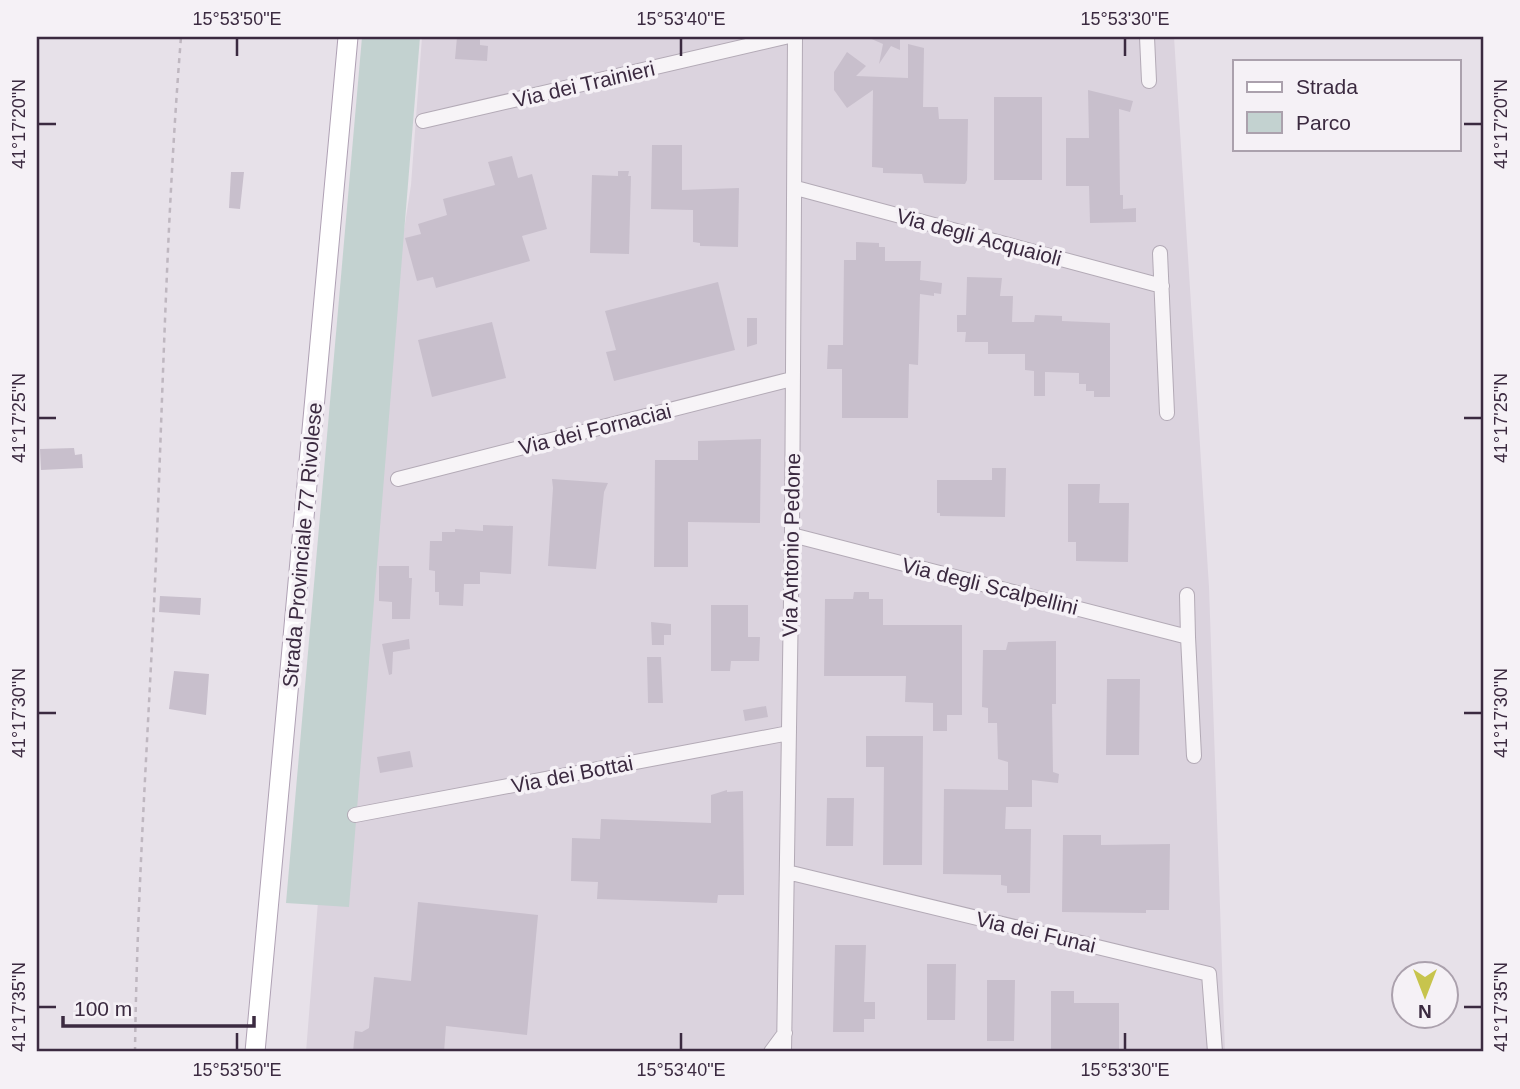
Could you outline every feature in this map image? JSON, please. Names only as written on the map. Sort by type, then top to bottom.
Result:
[{"type":"main road","name":"Strada Provinciale 77 Rivolese","points":[[255,1052],[348,37]]},
{"type":"street","name":"Via dei Trainieri","points":[[424,121],[785,37]]},
{"type":"street","name":"Via Antonio Pedone","points":[[784,1052],[796,188],[795,37]]},
{"type":"street","points":[[1147,37],[1149,81]]},
{"type":"street","name":"Via degli Acquaioli","points":[[796,188],[1162,286]]},
{"type":"street","points":[[1160,253],[1167,413]]},
{"type":"street","name":"Via dei Fornaciai","points":[[398,479],[792,379]]},
{"type":"street","name":"Via degli Scalpellini","points":[[792,535],[1188,637]]},
{"type":"street","points":[[1187,595],[1194,756]]},
{"type":"street","name":"Via dei Bottai","points":[[355,815],[789,733]]},
{"type":"street","name":"Via dei Funai","points":[[787,873],[1209,974],[1215,1052]]},
{"type":"street","points":[[771,1052],[785,1033]]},
{"type":"path","points":[[135,1052],[139,891],[168,242],[181,37]]},
{"type":"shaded area","points":[[422,37],[1174,37],[1209,587],[1225,1052],[306,1052],[337,663],[411,185]]},
{"type":"green space","points":[[362,37],[420,37],[349,907],[286,903]]},
{"type":"building","points":[[457,37],[480,37],[480,45],[488,46],[487,61],[455,59]]},
{"type":"building","points":[[867,37],[900,37],[900,50],[891,46],[879,64],[883,44]]},
{"type":"building","points":[[908,44],[924,48],[923,107],[938,107],[939,119],[968,119],[965,184],[924,183],[922,174],[883,173],[883,168],[872,167],[873,90],[847,108],[834,90],[834,72],[847,52],[866,66],[856,76],[908,78]]},
{"type":"building","points":[[1088,90],[1133,101],[1130,112],[1119,109],[1120,195],[1123,195],[1123,209],[1136,208],[1136,222],[1090,223],[1089,186],[1066,186],[1066,138],[1089,138]]},
{"type":"building","points":[[994,97],[1042,97],[1042,180],[994,180]]},
{"type":"building","points":[[652,145],[682,145],[682,190],[739,188],[738,247],[700,246],[700,243],[693,242],[693,210],[651,209]]},
{"type":"building","points":[[512,156],[518,178],[532,174],[547,229],[522,236],[530,261],[436,288],[433,277],[417,281],[405,238],[421,234],[418,224],[447,215],[443,199],[495,185],[488,162]]},
{"type":"building","points":[[618,171],[629,171],[628,176],[631,176],[629,254],[590,253],[592,175],[618,176]]},
{"type":"building","points":[[231,172],[244,172],[240,209],[229,208]]},
{"type":"building","points":[[856,242],[879,243],[879,247],[885,247],[885,261],[921,261],[920,280],[942,283],[941,294],[920,294],[918,365],[909,364],[908,418],[842,418],[842,369],[827,369],[828,345],[843,345],[844,260],[856,260]]},
{"type":"building","points":[[967,277],[1002,278],[1000,296],[1013,296],[1012,322],[1034,322],[1035,315],[1062,316],[1062,321],[1110,323],[1110,397],[1094,397],[1094,391],[1086,391],[1086,384],[1079,384],[1079,373],[1045,372],[1045,396],[1034,396],[1034,371],[1025,370],[1025,354],[988,354],[988,342],[965,342],[966,332],[957,332],[957,315],[966,315]]},
{"type":"building","points":[[718,282],[735,350],[614,381],[606,352],[616,350],[605,311]]},
{"type":"building","points":[[747,318],[757,318],[757,344],[747,347]]},
{"type":"building","points":[[492,322],[506,378],[432,397],[418,340]]},
{"type":"building","points":[[761,439],[760,523],[688,522],[688,567],[654,567],[655,460],[698,460],[698,441]]},
{"type":"building","points":[[74,448],[75,455],[82,454],[83,468],[41,470],[40,449]]},
{"type":"building","points":[[992,468],[1006,468],[1005,517],[940,516],[940,513],[937,513],[937,480],[992,480]]},
{"type":"building","points":[[552,479],[608,483],[604,492],[596,569],[548,566]]},
{"type":"building","points":[[1068,484],[1100,484],[1099,503],[1129,503],[1128,562],[1076,561],[1076,542],[1068,542]]},
{"type":"building","points":[[483,525],[513,526],[511,574],[480,572],[480,584],[464,584],[463,606],[439,605],[439,592],[435,592],[435,571],[429,570],[430,541],[442,541],[442,532],[455,532],[455,529],[483,531]]},
{"type":"building","points":[[379,566],[409,566],[409,578],[412,578],[410,619],[392,619],[392,602],[379,601]]},
{"type":"building","points":[[854,592],[869,592],[869,599],[883,599],[883,625],[962,625],[962,715],[947,715],[947,731],[933,731],[933,703],[905,702],[906,676],[824,676],[825,599],[853,599]]},
{"type":"building","points":[[160,596],[201,598],[200,615],[159,612]]},
{"type":"building","points":[[711,605],[748,605],[748,637],[760,637],[759,661],[731,661],[730,671],[711,671]]},
{"type":"building","points":[[651,622],[671,624],[671,635],[664,635],[664,645],[652,645]]},
{"type":"building","points":[[409,639],[410,649],[393,652],[392,674],[389,675],[382,644]]},
{"type":"building","points":[[1056,641],[1056,704],[1052,704],[1053,772],[1059,774],[1058,783],[1032,780],[1032,807],[1006,807],[1005,829],[1031,829],[1030,893],[1007,893],[1007,886],[1001,885],[1001,875],[943,874],[944,789],[1008,790],[1008,762],[998,759],[997,723],[988,723],[988,708],[982,707],[983,650],[1006,650],[1008,642]]},
{"type":"building","points":[[647,657],[661,657],[663,703],[648,703]]},
{"type":"building","points":[[174,671],[209,674],[206,715],[169,709]]},
{"type":"building","points":[[1107,679],[1140,679],[1139,755],[1106,755]]},
{"type":"building","points":[[766,706],[768,717],[745,721],[743,710]]},
{"type":"building","points":[[866,736],[923,736],[922,865],[883,865],[884,767],[866,767]]},
{"type":"building","points":[[410,751],[413,767],[380,773],[377,757]]},
{"type":"building","points":[[727,790],[743,791],[744,895],[718,895],[717,903],[597,899],[598,882],[571,881],[572,838],[600,839],[601,819],[711,823],[711,795]]},
{"type":"building","points":[[827,798],[854,798],[853,846],[826,846]]},
{"type":"building","points":[[1063,835],[1101,835],[1101,845],[1170,844],[1169,910],[1146,910],[1146,913],[1062,912]]},
{"type":"building","points":[[418,902],[538,915],[527,1035],[446,1026],[444,1052],[353,1052],[355,1031],[362,1032],[369,1028],[374,977],[411,981]]},
{"type":"building","points":[[835,945],[866,945],[864,1002],[875,1002],[875,1019],[864,1019],[864,1032],[833,1032]]},
{"type":"building","points":[[927,964],[956,964],[955,1020],[927,1020]]},
{"type":"building","points":[[987,980],[1015,980],[1014,1041],[987,1041]]},
{"type":"building","points":[[1051,991],[1074,991],[1074,1003],[1119,1003],[1119,1052],[1051,1052]]}]
